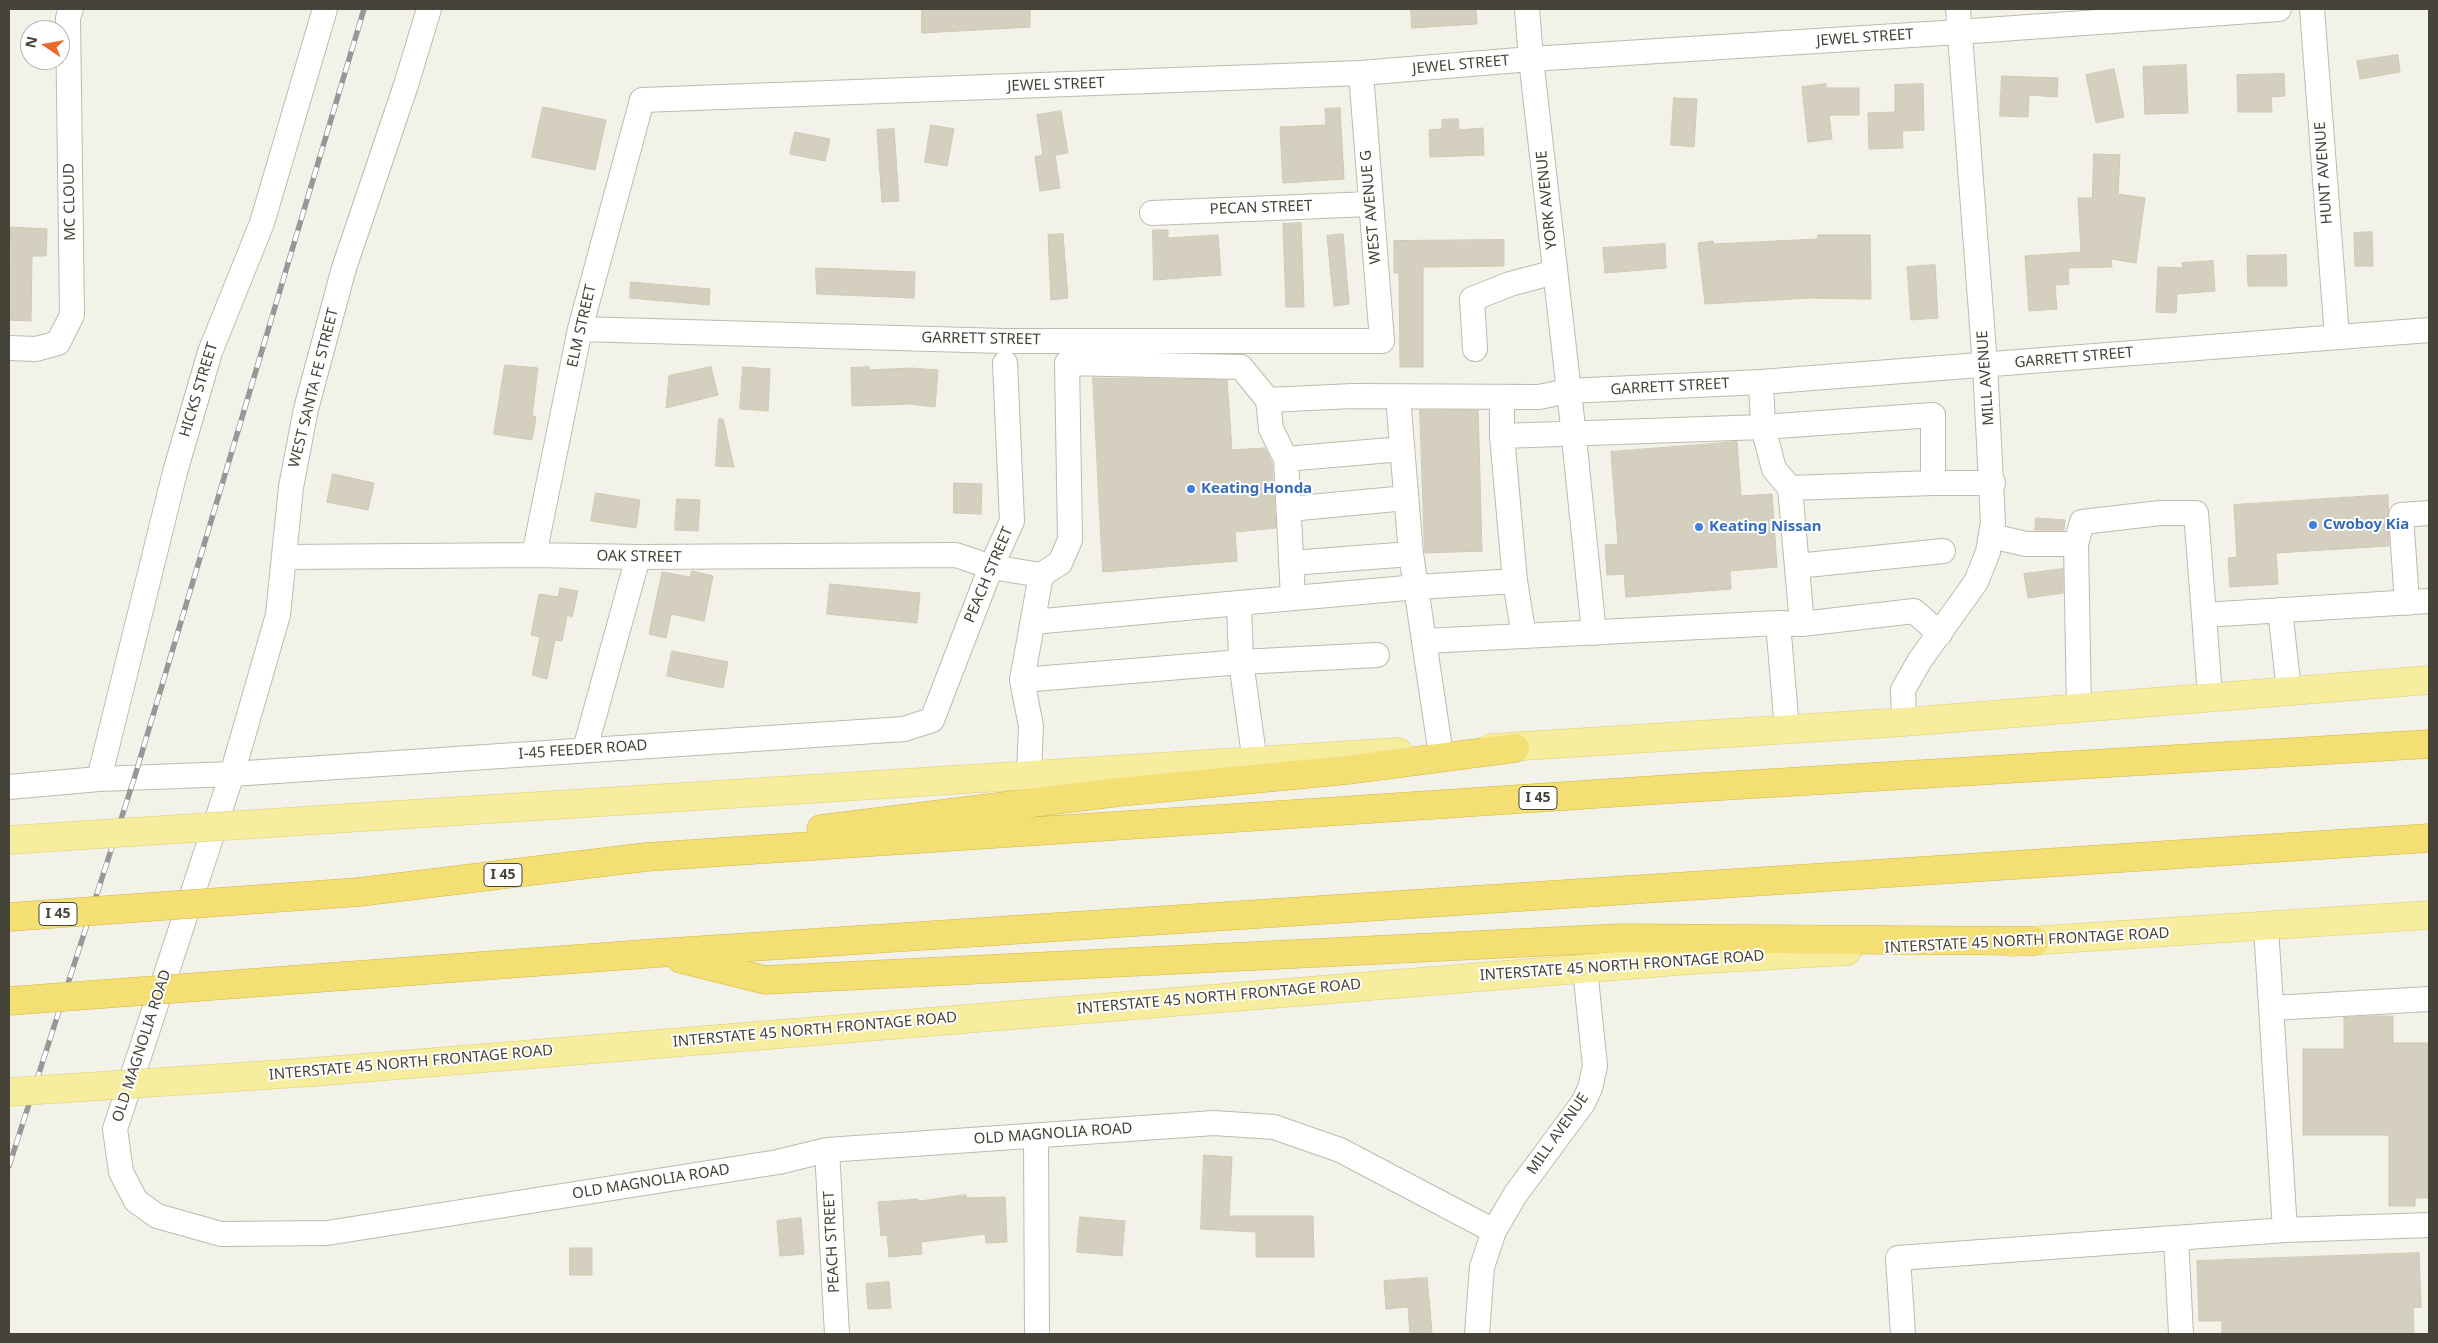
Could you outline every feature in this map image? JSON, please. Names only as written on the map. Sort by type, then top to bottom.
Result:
[{"type":"highway","name":"I 45","points":[[9,917],[359,892],[646,858],[1671,789],[2429,744]]},
{"type":"highway","points":[[646,858],[753,839],[923,815],[1119,792],[1347,770],[1515,748]]},
{"type":"highway","points":[[9,1001],[658,953],[2429,838]]},
{"type":"highway","points":[[658,953],[765,980],[1621,938],[2035,941]]},
{"type":"main road","points":[[9,840],[1029,773],[1255,762],[1440,748],[1515,748],[1904,722],[2429,680]]},
{"type":"main road","name":"INTERSTATE 45 NORTH FRONTAGE ROAD","points":[[9,1092],[313,1072],[1690,960],[2266,927],[2429,915]]},
{"type":"street","name":"MC CLOUD","points":[[9,348],[36,349],[58,343],[72,314],[68,18],[70,9]]},
{"type":"street","name":"HICKS STREET","points":[[99,780],[175,472],[207,362],[262,223],[325,9]]},
{"type":"street","name":"WEST SANTA FE STREET","points":[[232,774],[278,615],[291,487],[306,409],[344,268],[406,85],[429,9]]},
{"type":"street","name":"YORK AVENUE","points":[[1527,9],[1594,632]]},
{"type":"street","name":"MILL AVENUE","points":[[1904,722],[1903,690],[1920,660],[1976,582],[1988,552],[1993,522],[1993,483],[1986,365],[1958,9]]},
{"type":"street","name":"JEWEL STREET","points":[[642,100],[1360,73],[1531,59],[1959,32],[2278,9]]},
{"type":"street","name":"HUNT AVENUE","points":[[2312,9],[2337,337]]},
{"type":"street","name":"WEST AVENUE G","points":[[1360,73],[1382,340]]},
{"type":"street","name":"ELM STREET","points":[[534,555],[580,329],[642,100]]},
{"type":"street","name":"PECAN STREET","points":[[1152,213],[1370,204]]},
{"type":"street","points":[[1475,349],[1472,299],[1510,284],[1555,272]]},
{"type":"street","name":"GARRETT STREET","points":[[580,329],[1003,340],[1382,340]]},
{"type":"street","name":"GARRETT STREET","points":[[1268,400],[1352,396],[1539,397],[1568,391],[1761,382],[2429,330]]},
{"type":"street","name":"PEACH STREET","points":[[932,720],[991,566],[1012,521],[1005,363]]},
{"type":"street","points":[[1029,773],[1031,726],[1022,680],[1041,575],[1060,563],[1070,540],[1067,363],[1241,367],[1268,400],[1271,429],[1286,459],[1294,598]]},
{"type":"street","points":[[1761,382],[1763,427],[1774,469],[1790,488],[1802,624]]},
{"type":"street","points":[[1398,396],[1411,554],[1425,641],[1430,694],[1440,748]]},
{"type":"street","points":[[1502,397],[1502,436],[1515,581],[1524,636]]},
{"type":"street","points":[[1502,436],[1763,427],[1933,415],[1933,483]]},
{"type":"street","points":[[1286,459],[1402,449]]},
{"type":"street","points":[[1790,488],[1993,483]]},
{"type":"street","points":[[1289,509],[1406,498]]},
{"type":"street","points":[[2079,708],[2076,544],[2082,522],[2160,513],[2196,513],[2210,698]]},
{"type":"street","points":[[2204,615],[2418,602],[2401,515],[2429,513]]},
{"type":"street","points":[[1990,536],[2026,544],[2076,544]]},
{"type":"street","points":[[1797,566],[1944,551]]},
{"type":"street","points":[[1292,563],[1411,554]]},
{"type":"street","name":"OAK STREET","points":[[285,558],[534,555],[638,558],[956,555],[991,566],[1041,575]]},
{"type":"street","points":[[585,749],[638,558]]},
{"type":"street","points":[[1033,622],[1239,602],[1515,581]]},
{"type":"street","points":[[1239,602],[1241,662],[1255,762]]},
{"type":"street","points":[[2280,610],[2289,691]]},
{"type":"street","points":[[1425,641],[1778,623],[1802,624],[1914,611],[1940,634]]},
{"type":"street","points":[[1778,623],[1787,729]]},
{"type":"street","points":[[1022,680],[1241,662],[1377,654]]},
{"type":"street","name":"I-45 FEEDER ROAD","points":[[9,787],[904,729],[932,720]]},
{"type":"street","name":"OLD MAGNOLIA ROAD","points":[[232,774],[115,1129],[121,1172],[136,1201],[157,1216],[221,1234],[327,1233],[778,1162],[827,1150],[1214,1123],[1274,1127],[1340,1150],[1494,1231]]},
{"type":"street","points":[[2266,927],[2284,1230]]},
{"type":"street","name":"MILL AVENUE","points":[[1494,1231],[1515,1195],[1583,1103],[1590,1088],[1595,1066],[1585,969]]},
{"type":"street","points":[[2272,1008],[2429,999]]},
{"type":"street","points":[[1036,1136],[1038,1334]]},
{"type":"street","name":"PEACH STREET","points":[[827,1150],[837,1334]]},
{"type":"street","points":[[1903,1334],[1898,1258],[2284,1230],[2429,1225]]},
{"type":"street","points":[[1477,1334],[1482,1267],[1494,1231]]},
{"type":"street","points":[[2176,1238],[2181,1334]]},
{"type":"building","points":[[922,9],[1030,9],[1030,27],[922,33]]},
{"type":"building","points":[[1411,9],[1476,9],[1477,24],[1412,28]]},
{"type":"building","points":[[2398,55],[2400,72],[2360,79],[2357,61]]},
{"type":"building","points":[[2186,65],[2188,113],[2145,114],[2143,67]]},
{"type":"building","points":[[2114,69],[2124,117],[2096,123],[2086,75]]},
{"type":"building","points":[[2284,74],[2285,96],[2271,97],[2272,112],[2238,112],[2237,75]]},
{"type":"building","points":[[2002,76],[2058,78],[2057,97],[2029,95],[2028,117],[2000,116]]},
{"type":"building","points":[[1826,84],[1826,88],[1859,88],[1859,115],[1829,115],[1832,139],[1808,142],[1802,87]]},
{"type":"building","points":[[1923,84],[1924,130],[1902,131],[1903,148],[1869,149],[1868,113],[1895,112],[1895,85]]},
{"type":"building","points":[[1674,98],[1697,99],[1694,147],[1671,145]]},
{"type":"building","points":[[543,107],[606,120],[595,170],[532,157]]},
{"type":"building","points":[[1340,108],[1344,179],[1283,183],[1280,127],[1326,125],[1325,109]]},
{"type":"building","points":[[1061,111],[1068,153],[1055,155],[1060,188],[1040,191],[1035,157],[1043,155],[1037,115]]},
{"type":"building","points":[[1458,119],[1459,130],[1483,128],[1484,155],[1430,157],[1429,130],[1442,129],[1442,120]]},
{"type":"building","points":[[931,125],[954,129],[947,166],[925,162]]},
{"type":"building","points":[[894,129],[899,201],[882,202],[877,130]]},
{"type":"building","points":[[795,132],[830,139],[825,161],[790,154]]},
{"type":"building","points":[[2094,154],[2120,155],[2118,194],[2145,198],[2136,263],[2111,259],[2112,267],[2068,268],[2069,284],[2055,285],[2057,309],[2029,311],[2025,256],[2081,252],[2078,198],[2092,198]]},
{"type":"building","points":[[1301,223],[1304,307],[1286,307],[1283,224]]},
{"type":"building","points":[[11,227],[47,229],[46,256],[32,256],[31,321],[9,320]]},
{"type":"building","points":[[1153,230],[1168,230],[1168,238],[1218,235],[1221,275],[1154,280]]},
{"type":"building","points":[[2372,232],[2373,266],[2355,266],[2354,233]]},
{"type":"building","points":[[1063,234],[1068,298],[1051,300],[1048,235]]},
{"type":"building","points":[[1343,234],[1349,304],[1334,306],[1327,236]]},
{"type":"building","points":[[1818,235],[1870,235],[1871,299],[1809,298],[1705,304],[1698,243],[1713,241],[1714,244],[1818,239]]},
{"type":"building","points":[[1504,240],[1504,266],[1423,267],[1423,367],[1400,367],[1399,273],[1394,273],[1394,241]]},
{"type":"building","points":[[1665,244],[1666,268],[1605,273],[1603,248]]},
{"type":"building","points":[[2286,255],[2287,286],[2248,286],[2247,256]]},
{"type":"building","points":[[2213,261],[2215,291],[2177,294],[2176,313],[2156,312],[2158,267],[2183,268],[2182,263]]},
{"type":"building","points":[[1935,265],[1938,318],[1911,320],[1907,267]]},
{"type":"building","points":[[816,268],[915,272],[914,298],[817,294]]},
{"type":"building","points":[[631,282],[710,289],[709,305],[630,298]]},
{"type":"building","points":[[505,365],[538,368],[532,416],[536,417],[532,440],[494,434]]},
{"type":"building","points":[[711,367],[718,395],[666,408],[669,376]]},
{"type":"building","points":[[743,367],[770,369],[768,411],[740,409]]},
{"type":"building","points":[[869,367],[869,370],[911,368],[938,370],[935,407],[910,404],[852,406],[851,368]]},
{"type":"building","name":"Keating Honda","points":[[1093,378],[1227,380],[1232,450],[1265,448],[1272,463],[1276,528],[1235,532],[1237,561],[1103,572]]},
{"type":"building","points":[[1420,410],[1478,410],[1482,551],[1425,553]]},
{"type":"building","points":[[719,419],[723,419],[734,467],[716,466]]},
{"type":"building","name":"Keating Nissan","points":[[1737,442],[1741,496],[1772,494],[1777,567],[1730,571],[1731,589],[1626,597],[1624,574],[1607,575],[1605,545],[1618,544],[1611,452]]},
{"type":"building","points":[[333,474],[374,483],[368,510],[327,502]]},
{"type":"building","points":[[954,483],[982,484],[981,514],[954,513]]},
{"type":"building","points":[[596,493],[640,500],[636,528],[591,521]]},
{"type":"building","name":"Cwoboy Kia","points":[[2388,495],[2389,546],[2276,553],[2278,584],[2230,587],[2228,558],[2237,557],[2234,505]]},
{"type":"building","points":[[677,499],[700,500],[698,531],[675,530]]},
{"type":"building","points":[[2036,518],[2065,520],[2064,530],[2035,530]]},
{"type":"building","points":[[2063,569],[2063,593],[2028,598],[2024,574]]},
{"type":"building","points":[[692,571],[713,576],[704,621],[671,614],[666,638],[649,634],[662,572],[690,577]]},
{"type":"building","points":[[830,584],[920,593],[917,623],[827,614]]},
{"type":"building","points":[[560,588],[578,591],[572,617],[567,615],[562,641],[555,640],[547,679],[532,675],[540,637],[531,635],[539,594],[558,597]]},
{"type":"building","points":[[672,651],[728,662],[723,688],[667,676]]},
{"type":"building","points":[[2393,1016],[2393,1043],[2429,1043],[2429,1198],[2415,1198],[2415,1206],[2389,1206],[2389,1135],[2303,1135],[2303,1049],[2344,1049],[2344,1018]]},
{"type":"building","points":[[1204,1155],[1232,1157],[1229,1216],[1313,1216],[1314,1257],[1256,1257],[1256,1232],[1201,1229]]},
{"type":"building","points":[[966,1195],[967,1198],[1005,1197],[1007,1242],[986,1243],[985,1234],[921,1242],[922,1254],[889,1257],[887,1235],[881,1236],[878,1202],[918,1199],[918,1201]]},
{"type":"building","points":[[1080,1217],[1125,1221],[1122,1256],[1077,1252]]},
{"type":"building","points":[[801,1218],[804,1254],[780,1256],[777,1221]]},
{"type":"building","points":[[570,1248],[592,1248],[592,1275],[570,1275]]},
{"type":"building","points":[[2419,1253],[2421,1307],[2413,1308],[2414,1334],[2222,1334],[2222,1321],[2199,1321],[2197,1261]]},
{"type":"building","points":[[1427,1278],[1432,1332],[1410,1334],[1408,1307],[1386,1309],[1384,1281]]},
{"type":"building","points":[[889,1282],[891,1308],[868,1309],[866,1284]]},
{"type":"railway","points":[[9,1166],[134,779],[364,9]]},
{"type":"place","name":"Keating Honda","points":[[1191,489]]},
{"type":"place","name":"Cwoboy Kia","points":[[2313,525]]},
{"type":"place","name":"Keating Nissan","points":[[1699,527]]}]
